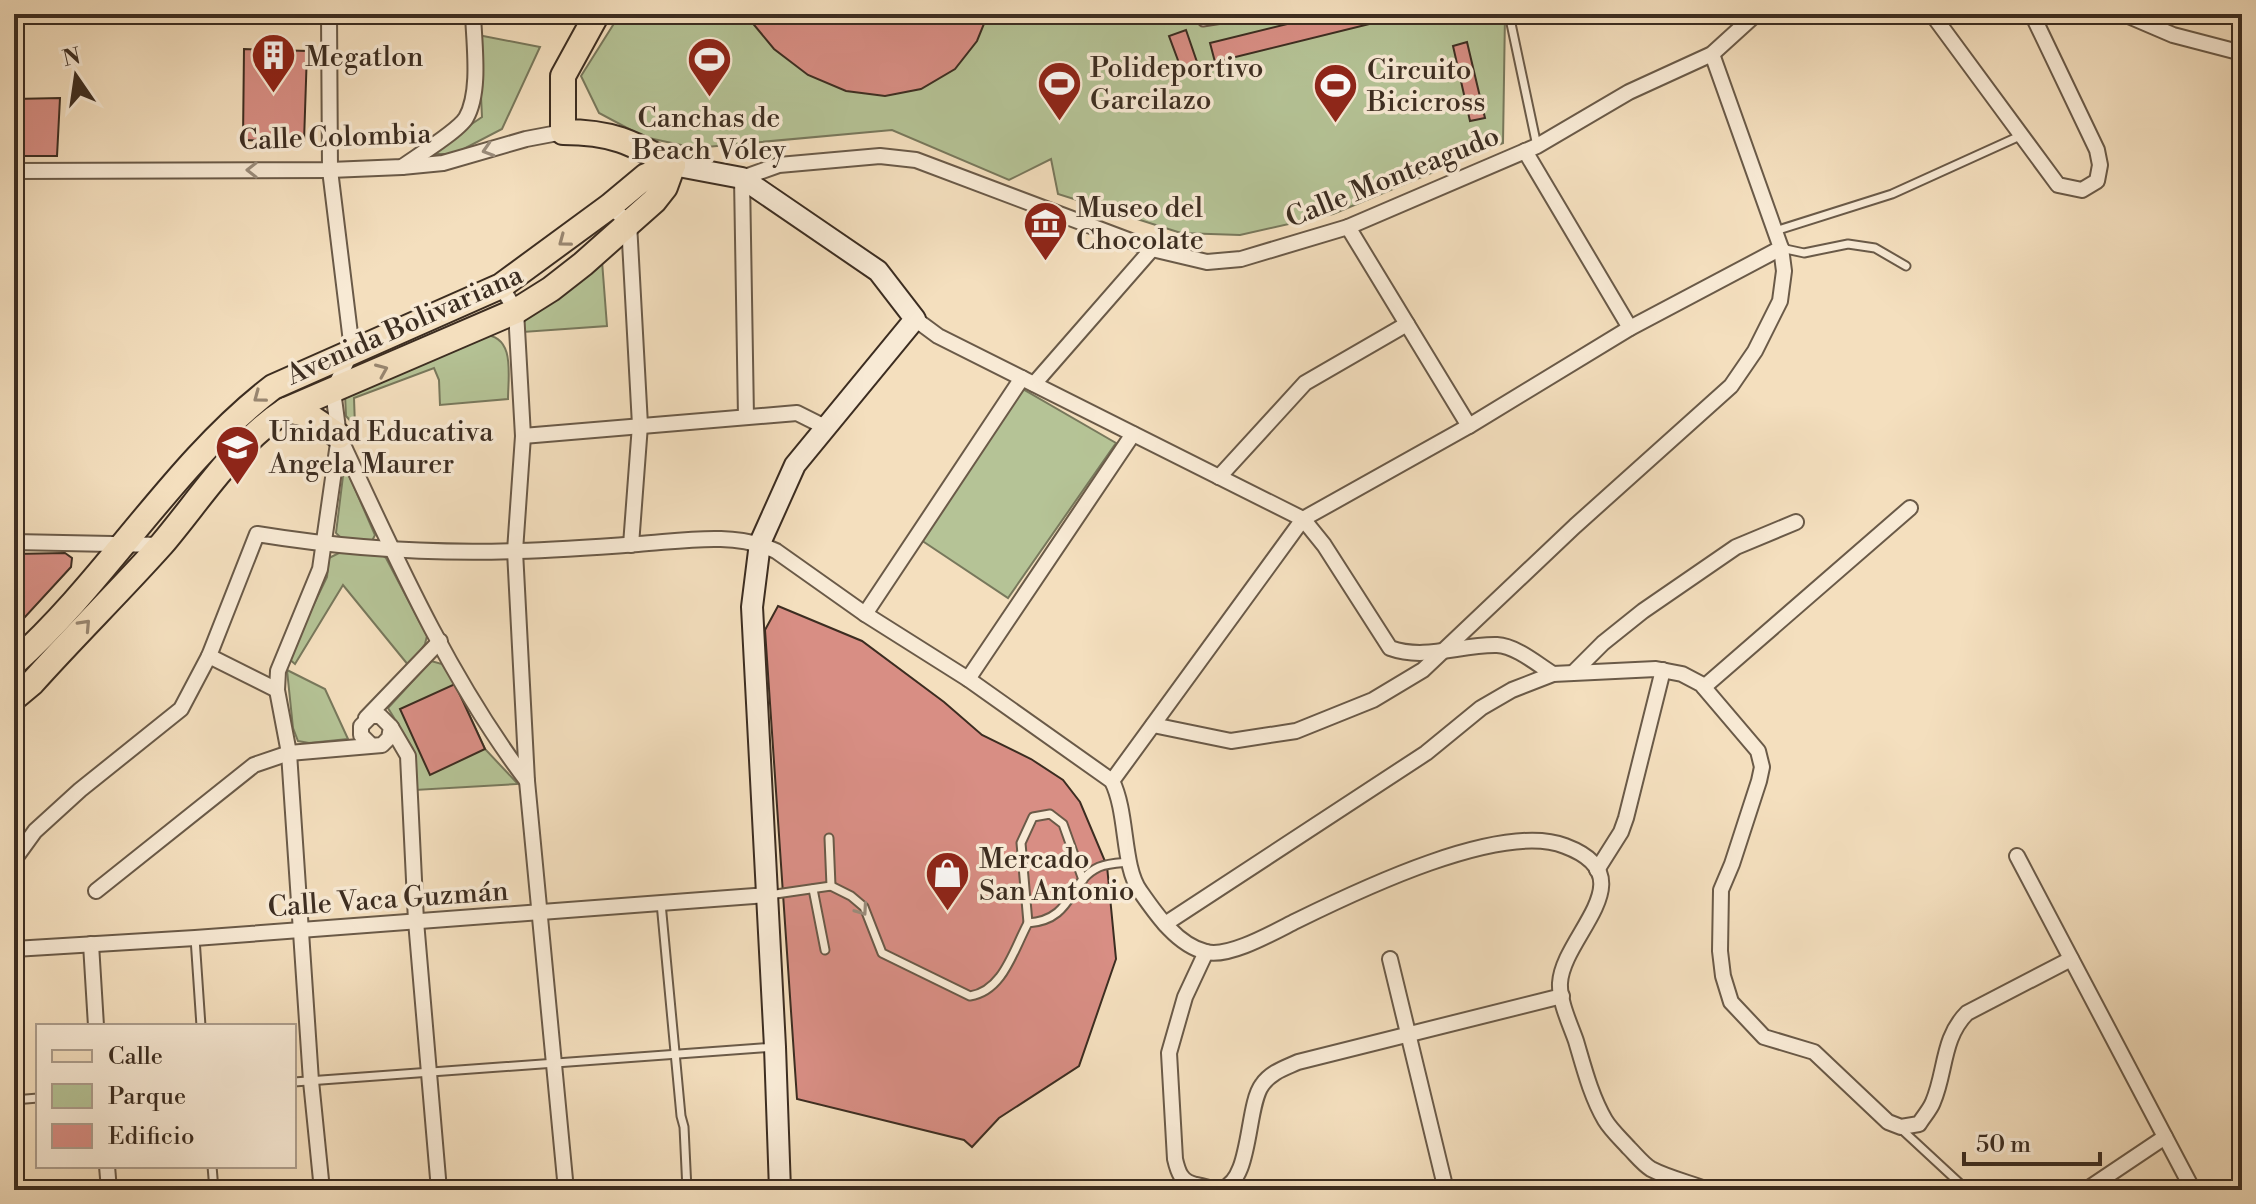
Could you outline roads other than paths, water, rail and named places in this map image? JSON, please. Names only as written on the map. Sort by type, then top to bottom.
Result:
[{"type":"main road","points":[[563,132],[563,76],[591,19]]},
{"type":"main road","name":"Calle Colombia","points":[[563,132],[598,132],[632,142],[673,165]]},
{"type":"main road","name":"Avenida Bolivariana","points":[[14,663],[127,542],[217,435],[273,387],[501,286],[646,176],[673,165]]},
{"type":"main road","name":"Avenida Bolivariana","points":[[14,698],[32,683],[161,545],[253,435],[286,410],[516,311],[561,281],[654,201],[665,187],[673,165]]},
{"type":"main road","points":[[286,410],[306,414],[339,436]]},
{"type":"street","points":[[322,1190],[311,1081],[289,753],[277,690],[278,671],[320,569],[339,436],[333,391],[352,350],[330,170],[329,14]]},
{"type":"street","points":[[402,167],[464,121],[472,102],[475,62],[473,14]]},
{"type":"street","name":"Calle Monteagudo","points":[[742,178],[779,165],[880,156],[916,160],[1152,249],[1207,262],[1241,259],[1348,227],[1531,148],[1629,92],[1712,54],[1756,14]]},
{"type":"street","points":[[1932,14],[2058,185],[2082,190],[2097,181],[2100,165],[2097,150],[2032,14]]},
{"type":"street","points":[[2124,14],[2173,35],[2242,53]]},
{"type":"street","points":[[1153,725],[1231,741],[1296,731],[1373,700],[1423,670],[1585,516],[1731,386],[1755,351],[1780,301],[1784,271],[1781,248],[1712,54]]},
{"type":"street","name":"Calle Colombia","points":[[14,171],[402,167],[443,163],[526,139],[563,132]]},
{"type":"street","points":[[1531,148],[1630,328]]},
{"type":"street","name":"Calle Colombia","points":[[673,165],[742,178]]},
{"type":"street","points":[[742,178],[878,271],[915,319],[938,336],[1303,519],[1324,545],[1390,648],[1419,654],[1497,645],[1512,648],[1553,674]]},
{"type":"street","points":[[742,178],[746,417]]},
{"type":"street","points":[[610,206],[629,223],[640,425],[631,545]]},
{"type":"street","points":[[1348,227],[1469,426]]},
{"type":"street","points":[[1112,781],[1303,519],[1469,426],[1630,328],[1781,248]]},
{"type":"street","points":[[865,614],[1028,381],[1152,249]]},
{"type":"street","points":[[501,286],[516,311],[523,436],[515,551],[527,781],[566,1190]]},
{"type":"street","points":[[780,1190],[752,607],[760,543],[795,465],[915,319]]},
{"type":"street","points":[[1219,477],[1305,383],[1407,324]]},
{"type":"street","points":[[523,436],[797,413],[825,427]]},
{"type":"street","points":[[968,679],[1133,434]]},
{"type":"street","points":[[339,436],[440,641],[492,735],[527,781]]},
{"type":"street","points":[[1704,687],[1910,508]]},
{"type":"street","points":[[1575,671],[1603,643],[1643,611],[1736,547],[1796,522]]},
{"type":"street","points":[[14,860],[35,831],[80,790],[181,709],[209,656],[257,534],[324,545],[392,549],[515,551],[723,538],[760,543],[968,679],[1112,781],[1120,797],[1137,888],[1181,939],[1206,952],[1226,952],[1449,855],[1485,845],[1531,840],[1564,845],[1585,856],[1597,870],[1602,886],[1600,900],[1566,961],[1560,984],[1592,1091],[1607,1123],[1652,1169],[1708,1190]]},
{"type":"street","points":[[14,542],[161,545]]},
{"type":"street","points":[[341,749],[364,722],[385,717],[440,641]]},
{"type":"street","points":[[209,656],[277,690]]},
{"type":"street","points":[[1597,870],[1621,832],[1626,818],[1663,670]]},
{"type":"street","points":[[1165,924],[1426,753],[1481,708],[1512,690],[1553,674],[1575,671],[1663,670],[1682,674],[1704,687],[1758,751],[1762,767],[1721,890],[1720,951],[1731,1002],[1764,1037],[1814,1052],[1888,1122],[1897,1126],[1919,1124],[1933,1103],[1948,1040],[1959,1021],[1967,1013],[2071,959]]},
{"type":"street","points":[[385,717],[408,756],[416,921],[439,1190]]},
{"type":"street","points":[[376,745],[389,738],[385,717]]},
{"type":"street","points":[[364,722],[361,735],[376,745]]},
{"type":"street","points":[[96,891],[254,765],[289,753],[399,742]]},
{"type":"street","points":[[2242,786],[2242,805]]},
{"type":"street","points":[[2017,856],[2193,1190]]},
{"type":"street","name":"Calle Vaca Guzmán","points":[[14,949],[766,895]]},
{"type":"street","points":[[91,944],[96,1024]]},
{"type":"street","points":[[1206,952],[1185,997],[1169,1053],[1178,1175],[1188,1183],[1219,1189],[1231,1183],[1239,1171],[1259,1087],[1270,1075],[1298,1062],[1562,996]]},
{"type":"street","points":[[1390,959],[1446,1190]]},
{"type":"street","points":[[2086,1190],[2165,1137]]},
{"type":"street","points":[[107,1168],[109,1190]]},
{"type":"lane","points":[[1037,18],[1047,14]]},
{"type":"lane","points":[[1195,14],[1203,22],[1254,14]]},
{"type":"lane","points":[[1509,14],[1531,148]]},
{"type":"lane","points":[[1775,231],[1892,194],[2022,135]]},
{"type":"lane","points":[[1781,248],[1804,253],[1848,244],[1875,248],[1906,266]]},
{"type":"lane","points":[[766,895],[831,886],[864,907],[882,953],[970,996],[982,994],[997,984],[1028,923],[1021,843],[1033,817],[1050,814],[1063,824],[1083,880]]},
{"type":"lane","points":[[829,838],[831,886]]},
{"type":"lane","points":[[1028,923],[1044,922],[1067,904],[1083,880],[1097,868],[1130,862]]},
{"type":"lane","points":[[813,889],[825,950]]},
{"type":"lane","points":[[661,903],[687,1190]]},
{"type":"lane","points":[[195,938],[201,1024]]},
{"type":"lane","points":[[296,1082],[775,1047]]},
{"type":"lane","points":[[14,1100],[36,1098]]},
{"type":"lane","points":[[1897,1126],[1967,1190]]},
{"type":"lane","points":[[212,1168],[214,1190]]},
{"type":"place","name":"Megatlon","points":[[274,95]]},
{"type":"place","name":"Canchas de Beach Vóley","points":[[709,99]]},
{"type":"place","name":"Polideportivo Garcilazo","points":[[1059,122]]},
{"type":"place","name":"Circuito Bicicross","points":[[1336,124]]},
{"type":"place","name":"Museo del Chocolate","points":[[1045,262]]},
{"type":"place","name":"Unidad Educativa Angela Maurer","points":[[238,486]]},
{"type":"place","name":"Mercado San Antonio","points":[[948,913]]}]
